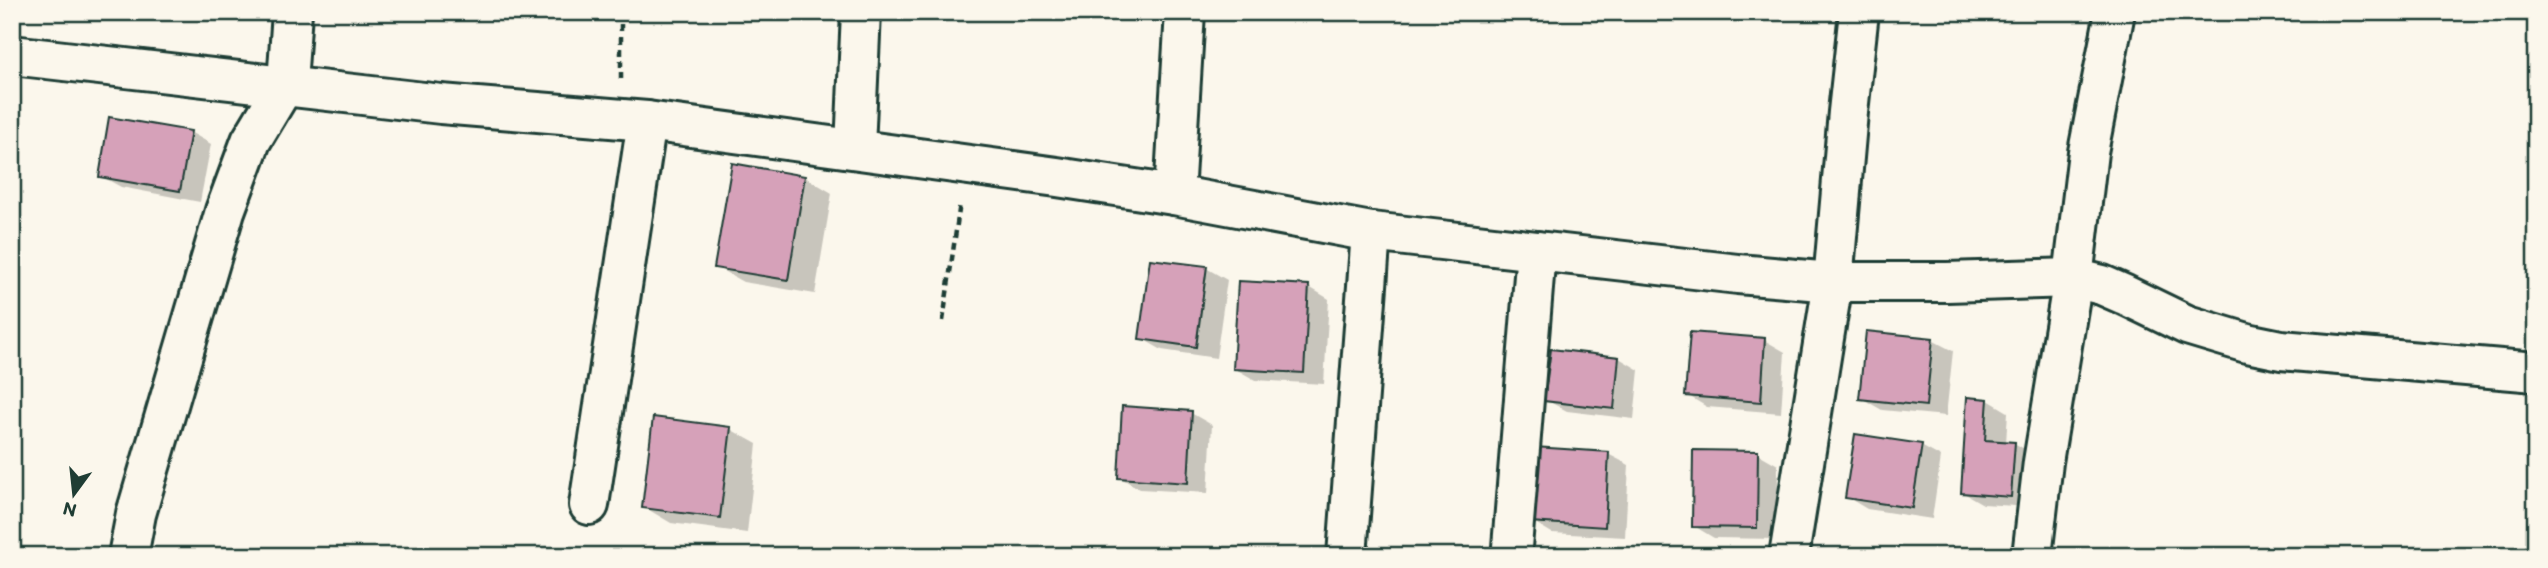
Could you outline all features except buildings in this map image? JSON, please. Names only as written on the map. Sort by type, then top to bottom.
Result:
[{"type":"street","points":[[128,556],[136,514],[225,211],[251,141],[284,86],[288,69],[292,12]]},
{"type":"street","points":[[855,148],[861,12]]},
{"type":"street","points":[[1174,195],[1185,12]]},
{"type":"street","points":[[1789,556],[1833,282],[1859,12]]},
{"type":"street","points":[[2032,556],[2043,462],[2073,278],[2088,152],[2115,12]]},
{"type":"street","points":[[12,55],[284,86],[634,120],[855,148],[1174,195],[1371,232],[1738,274],[1833,282],[2073,278],[2102,285],[2187,325],[2247,343],[2281,349],[2536,372]]},
{"type":"street","points":[[589,505],[634,120]]},
{"type":"street","points":[[1347,556],[1371,232]]},
{"type":"street","points":[[1512,548],[1536,251]]},
{"type":"path","points":[[621,12],[634,120]]},
{"type":"path","points":[[943,321],[965,164]]}]
